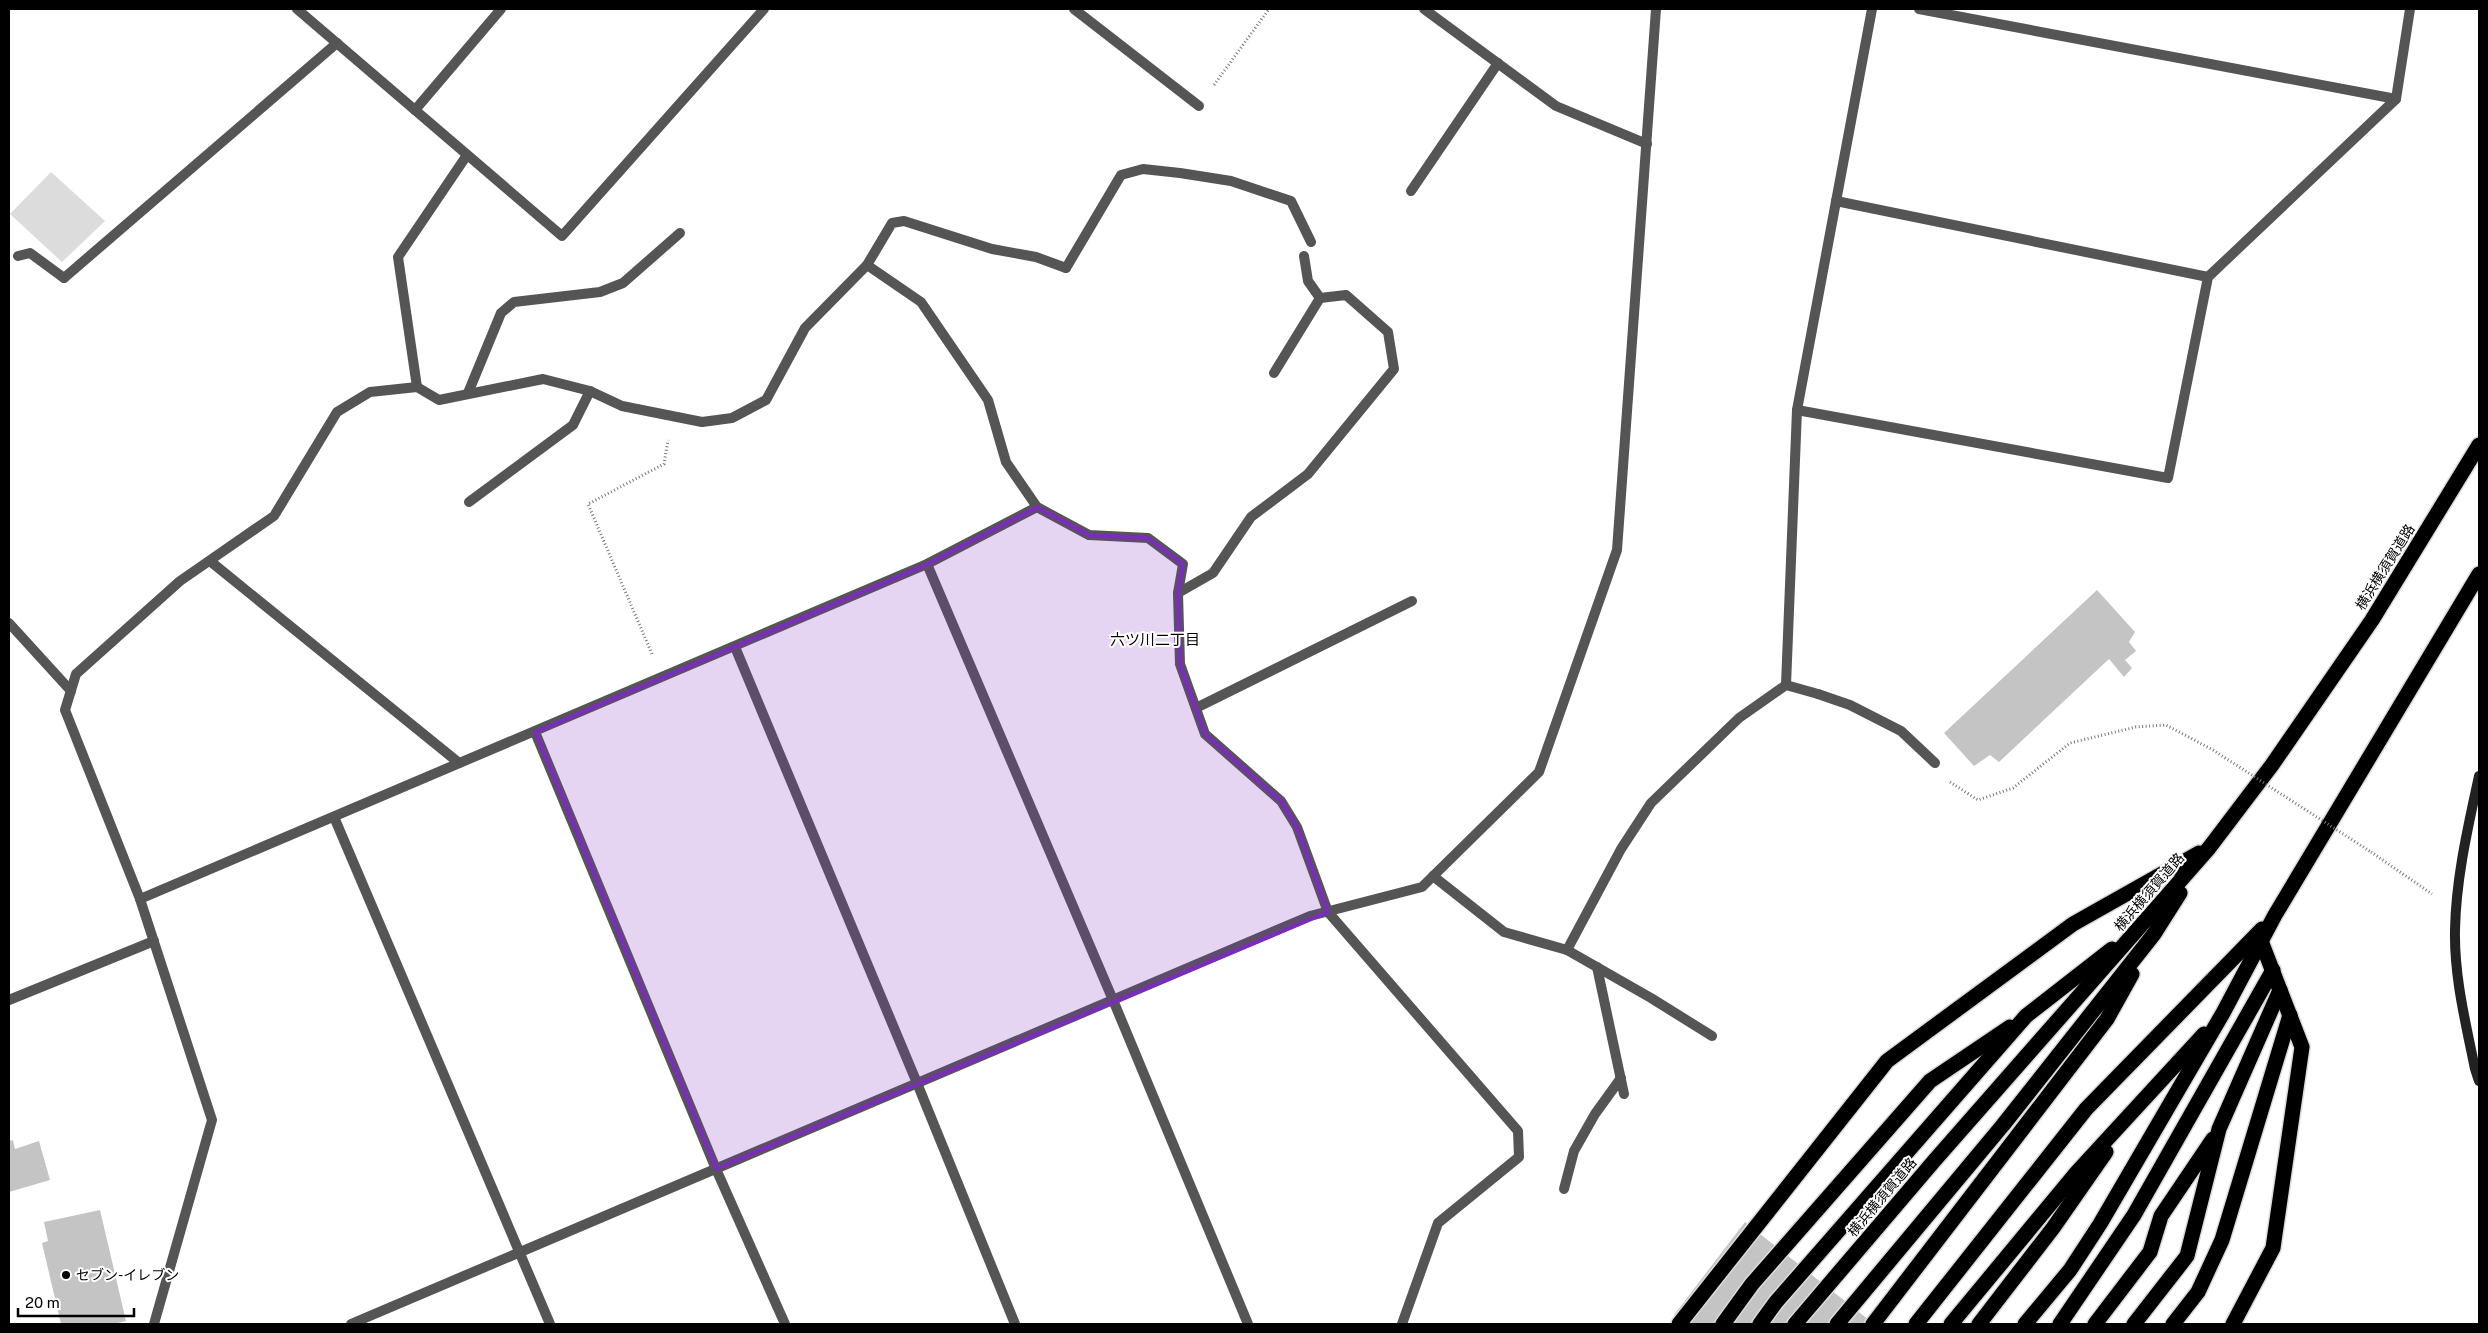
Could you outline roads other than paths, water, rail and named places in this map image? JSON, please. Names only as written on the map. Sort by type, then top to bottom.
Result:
[{"type":"highway","name":"横浜横須賀道路","points":[[1795,1324],[1934,1162],[2148,929],[2272,765],[2372,620],[2479,445]]},
{"type":"highway","points":[[2026,1324],[2070,1270],[2100,1224],[2223,1013],[2275,915],[2479,574]]},
{"type":"highway","points":[[1679,1324],[1887,1061],[2073,924],[2209,848]]},
{"type":"highway","points":[[1916,1324],[2086,1109],[2275,915]]},
{"type":"highway","points":[[1723,1324],[1752,1284],[1930,1081],[2026,1016],[2148,929]]},
{"type":"highway","points":[[1837,1324],[2003,1124],[2148,929]]},
{"type":"highway","points":[[1873,1324],[2107,1019],[2148,929]]},
{"type":"highway","points":[[2233,1324],[2274,1248],[2302,1047],[2261,941]]},
{"type":"highway","points":[[2060,1324],[2134,1215],[2273,970]]},
{"type":"highway","points":[[2134,1324],[2187,1256],[2219,1129],[2280,990]]},
{"type":"highway","points":[[1951,1324],[2077,1172],[2223,1013]]},
{"type":"highway","points":[[2173,1324],[2198,1292],[2222,1240],[2290,1015]]},
{"type":"highway","points":[[1760,1324],[1776,1302],[2026,1016]]},
{"type":"highway","points":[[1979,1324],[2053,1228],[2140,1104]]},
{"type":"highway","points":[[2095,1324],[2150,1252],[2161,1216],[2219,1129]]},
{"type":"highway","points":[[2225,1324],[2244,1303]]},
{"type":"street","points":[[298,9],[562,236],[764,9]]},
{"type":"street","points":[[415,110],[501,9]]},
{"type":"street","points":[[1074,9],[1199,106]]},
{"type":"street","points":[[1424,9],[1556,106],[1647,144]]},
{"type":"street","points":[[350,1324],[1310,916],[1422,887],[1539,772],[1617,550],[1656,9]]},
{"type":"street","points":[[1786,685],[1797,410],[1872,9]]},
{"type":"street","points":[[1919,9],[2396,99]]},
{"type":"street","points":[[1797,410],[2168,478],[2208,277],[2396,99],[2410,9]]},
{"type":"street","points":[[18,256],[30,253],[64,278],[337,43]]},
{"type":"street","points":[[1411,191],[1498,63]]},
{"type":"street","points":[[417,387],[398,257],[467,155]]},
{"type":"street","points":[[154,1324],[212,1120],[140,899],[65,710],[76,674],[180,582],[274,516],[337,412],[370,392],[417,387],[439,400],[543,379],[590,391],[622,406],[702,422],[732,418],[766,400],[805,328],[867,266],[892,223],[904,221],[992,249],[1036,257],[1066,268],[1121,175],[1143,168],[1231,181],[1291,201],[1311,242]]},
{"type":"street","points":[[1836,201],[2208,277]]},
{"type":"street","points":[[468,393],[501,313],[514,302],[600,292],[623,283],[680,233]]},
{"type":"street","points":[[1304,256],[1308,281],[1320,298]]},
{"type":"street","points":[[867,266],[921,302],[988,400],[1006,462],[1037,507],[1089,535],[1148,538],[1183,564],[1178,593],[1180,664],[1205,734],[1281,801],[1297,827],[1328,912],[1518,1131],[1519,1157],[1438,1223],[1402,1324]]},
{"type":"street","points":[[1178,593],[1213,573],[1251,517],[1308,474],[1394,369],[1388,332],[1346,296],[1320,298]]},
{"type":"street","points":[[1274,373],[1320,298]]},
{"type":"street","points":[[469,502],[573,425],[590,391]]},
{"type":"street","points":[[140,899],[926,564],[1037,507]]},
{"type":"street","points":[[210,561],[460,763]]},
{"type":"street","points":[[926,564],[1113,1000],[1248,1324]]},
{"type":"street","points":[[1196,708],[1412,601]]},
{"type":"street","points":[[9,623],[71,691]]},
{"type":"street","points":[[734,647],[917,1083],[1015,1324]]},
{"type":"street","points":[[1567,950],[1621,849],[1651,803],[1739,718],[1786,685]]},
{"type":"street","points":[[1786,685],[1850,705],[1901,731],[1935,763]]},
{"type":"street","points":[[535,732],[716,1169],[785,1324]]},
{"type":"street","points":[[2479,776],[2461,860],[2455,931],[2460,996],[2479,1080]]},
{"type":"street","points":[[334,817],[550,1324]]},
{"type":"street","points":[[1433,876],[1504,932],[1567,950],[1712,1036]]},
{"type":"street","points":[[9,1000],[154,941]]},
{"type":"street","points":[[1597,967],[1624,1094]]},
{"type":"street","points":[[1564,1189],[1574,1151],[1595,1114],[1621,1078]]},
{"type":"place","name":"セブン-イレブン","points":[[66,1275]]},
{"type":"district","name":"六ツ川二丁目","points":[[1155,640]]}]
